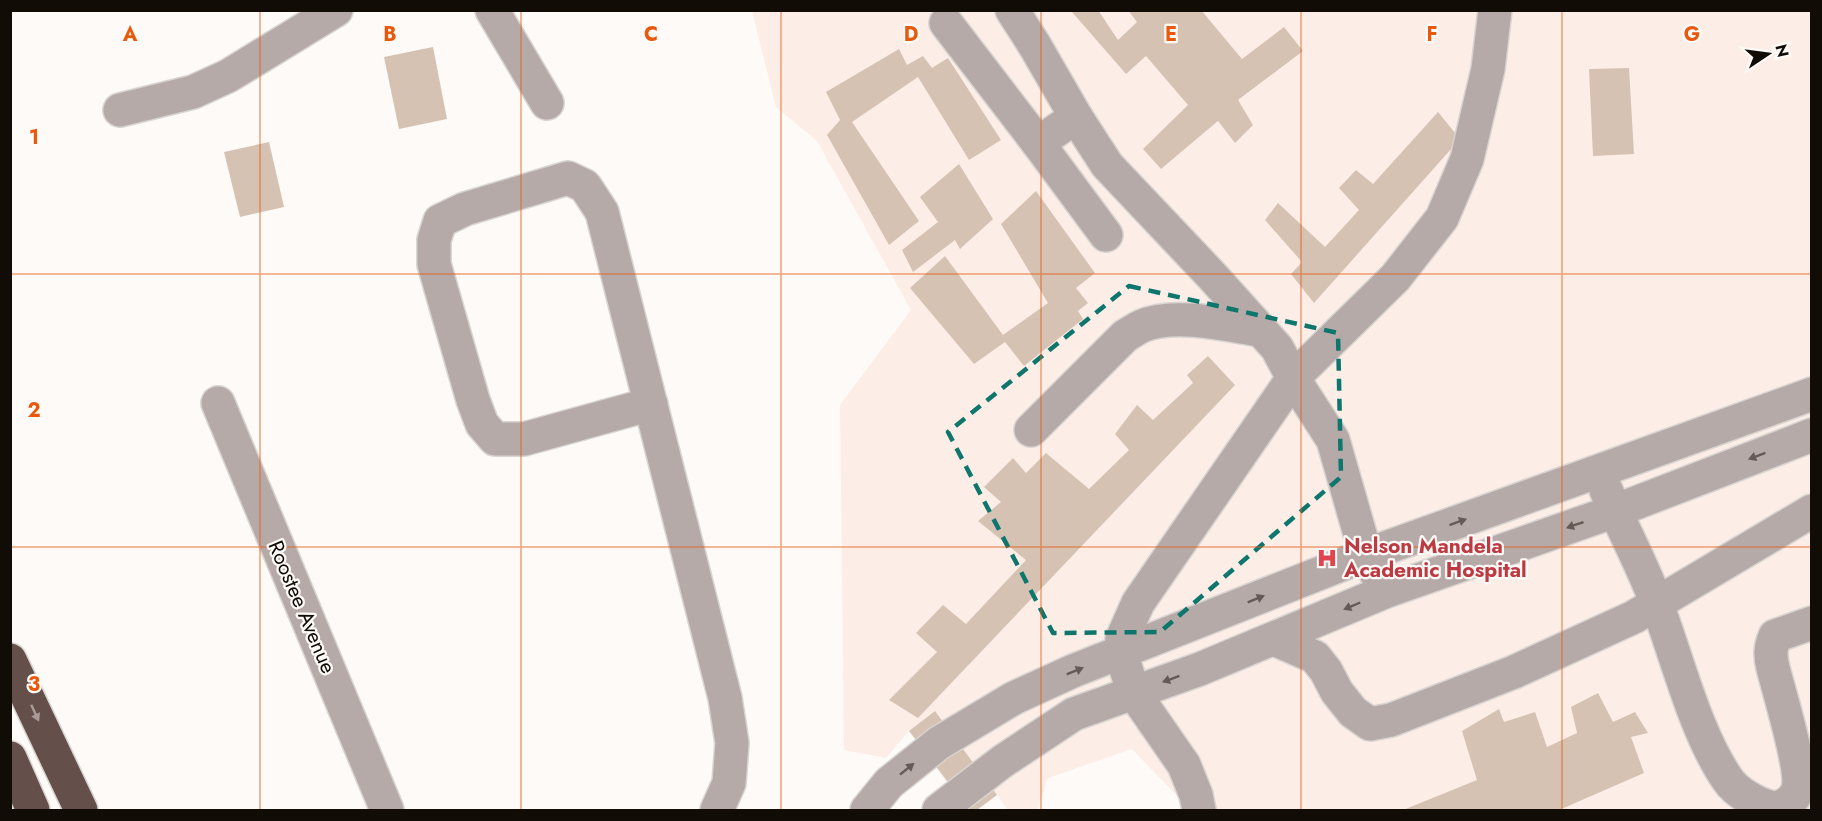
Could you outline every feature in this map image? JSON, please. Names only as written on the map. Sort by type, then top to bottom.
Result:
[{"type":"highway","points":[[10,660],[81,810]]},
{"type":"highway","points":[[10,758],[33,810]]},
{"type":"street","points":[[120,110],[193,92],[228,75],[336,10]]},
{"type":"street","points":[[492,10],[547,103]]},
{"type":"street","points":[[1012,10],[1107,165],[1277,348],[1293,378],[1333,440],[1365,555],[1387,591]]},
{"type":"street","points":[[1199,810],[1196,795],[1184,765],[1134,693],[1120,654],[1122,639],[1138,603],[1293,378],[1395,278],[1442,218],[1467,159],[1488,69],[1495,10]]},
{"type":"street","points":[[946,23],[1106,235]]},
{"type":"street","points":[[1038,143],[1076,117]]},
{"type":"street","points":[[651,404],[524,439],[495,438],[482,424],[473,400],[434,264],[434,240],[440,221],[465,209],[568,178],[585,186],[602,212],[651,404],[725,698],[732,743],[729,783],[717,810]]},
{"type":"street","points":[[1031,430],[1125,336],[1143,326],[1163,321],[1192,320],[1260,330]]},
{"type":"street","points":[[867,810],[889,783],[939,743],[1014,698],[1073,671],[1365,555],[1812,394]]},
{"type":"street","name":"Roostee Avenue","points":[[218,403],[387,810]]},
{"type":"street","points":[[939,810],[1003,762],[1074,714],[1274,639],[1387,591],[1615,511],[1812,435]]},
{"type":"street","points":[[1599,472],[1657,604],[1705,738],[1730,783],[1760,804],[1772,808],[1783,807],[1792,799],[1798,789],[1798,769],[1770,656],[1771,646],[1775,636],[1812,623]]},
{"type":"street","points":[[1274,639],[1315,657],[1353,712],[1370,724],[1391,720],[1514,672],[1635,617],[1812,511]]},
{"type":"highlighted area","points":[[1129,286],[1338,333],[1341,477],[1160,632],[1053,633],[948,432]]},
{"type":"shaded area","name":"Nelson Mandela Academic Hospital","points":[[752,11],[1811,11],[1811,810],[1181,810],[1179,798],[1132,749],[1048,778],[1037,810],[1008,810],[935,711],[909,731],[886,758],[844,750],[840,405],[911,310],[817,141],[776,107]]},
{"type":"building","points":[[1073,10],[1098,10],[1118,40],[1137,22],[1128,10],[1201,10],[1242,59],[1284,27],[1303,51],[1238,100],[1253,125],[1235,143],[1218,121],[1161,169],[1143,149],[1188,105],[1146,56],[1126,74],[1072,12]]},
{"type":"building","points":[[433,47],[447,119],[399,129],[384,57]]},
{"type":"building","points":[[899,49],[907,65],[923,56],[932,68],[948,58],[1001,140],[969,160],[918,77],[852,122],[919,221],[889,245],[827,135],[840,120],[826,92]]},
{"type":"building","points":[[1629,68],[1634,154],[1593,156],[1589,69]]},
{"type":"building","points":[[1438,112],[1460,139],[1314,303],[1291,274],[1302,262],[1265,220],[1278,203],[1325,247],[1359,210],[1339,188],[1356,170],[1373,184]]},
{"type":"building","points":[[269,142],[284,207],[240,217],[224,152]]},
{"type":"building","points":[[959,164],[993,219],[960,249],[955,240],[913,272],[902,250],[938,222],[920,197]]},
{"type":"building","points":[[1036,191],[1095,273],[1076,288],[1088,303],[1078,311],[1083,319],[1024,366],[1005,342],[974,364],[910,288],[945,256],[1003,335],[1048,303],[1001,224]]},
{"type":"building","points":[[1208,356],[1235,385],[918,718],[889,700],[937,652],[916,633],[943,605],[966,624],[1026,560],[978,521],[1001,502],[984,487],[1013,458],[1026,473],[1046,453],[1089,489],[1129,450],[1115,434],[1137,405],[1153,420],[1193,383],[1187,375]]},
{"type":"building","points":[[1598,693],[1613,722],[1635,712],[1648,733],[1631,737],[1644,773],[1559,810],[1403,810],[1477,780],[1462,731],[1499,709],[1504,722],[1535,712],[1547,747],[1577,733],[1571,707]]},
{"type":"building","points":[[935,711],[997,795],[977,810],[969,810],[909,731]]},
{"type":"place","name":"Nelson Mandela Academic Hospital","points":[[1327,558]]}]
